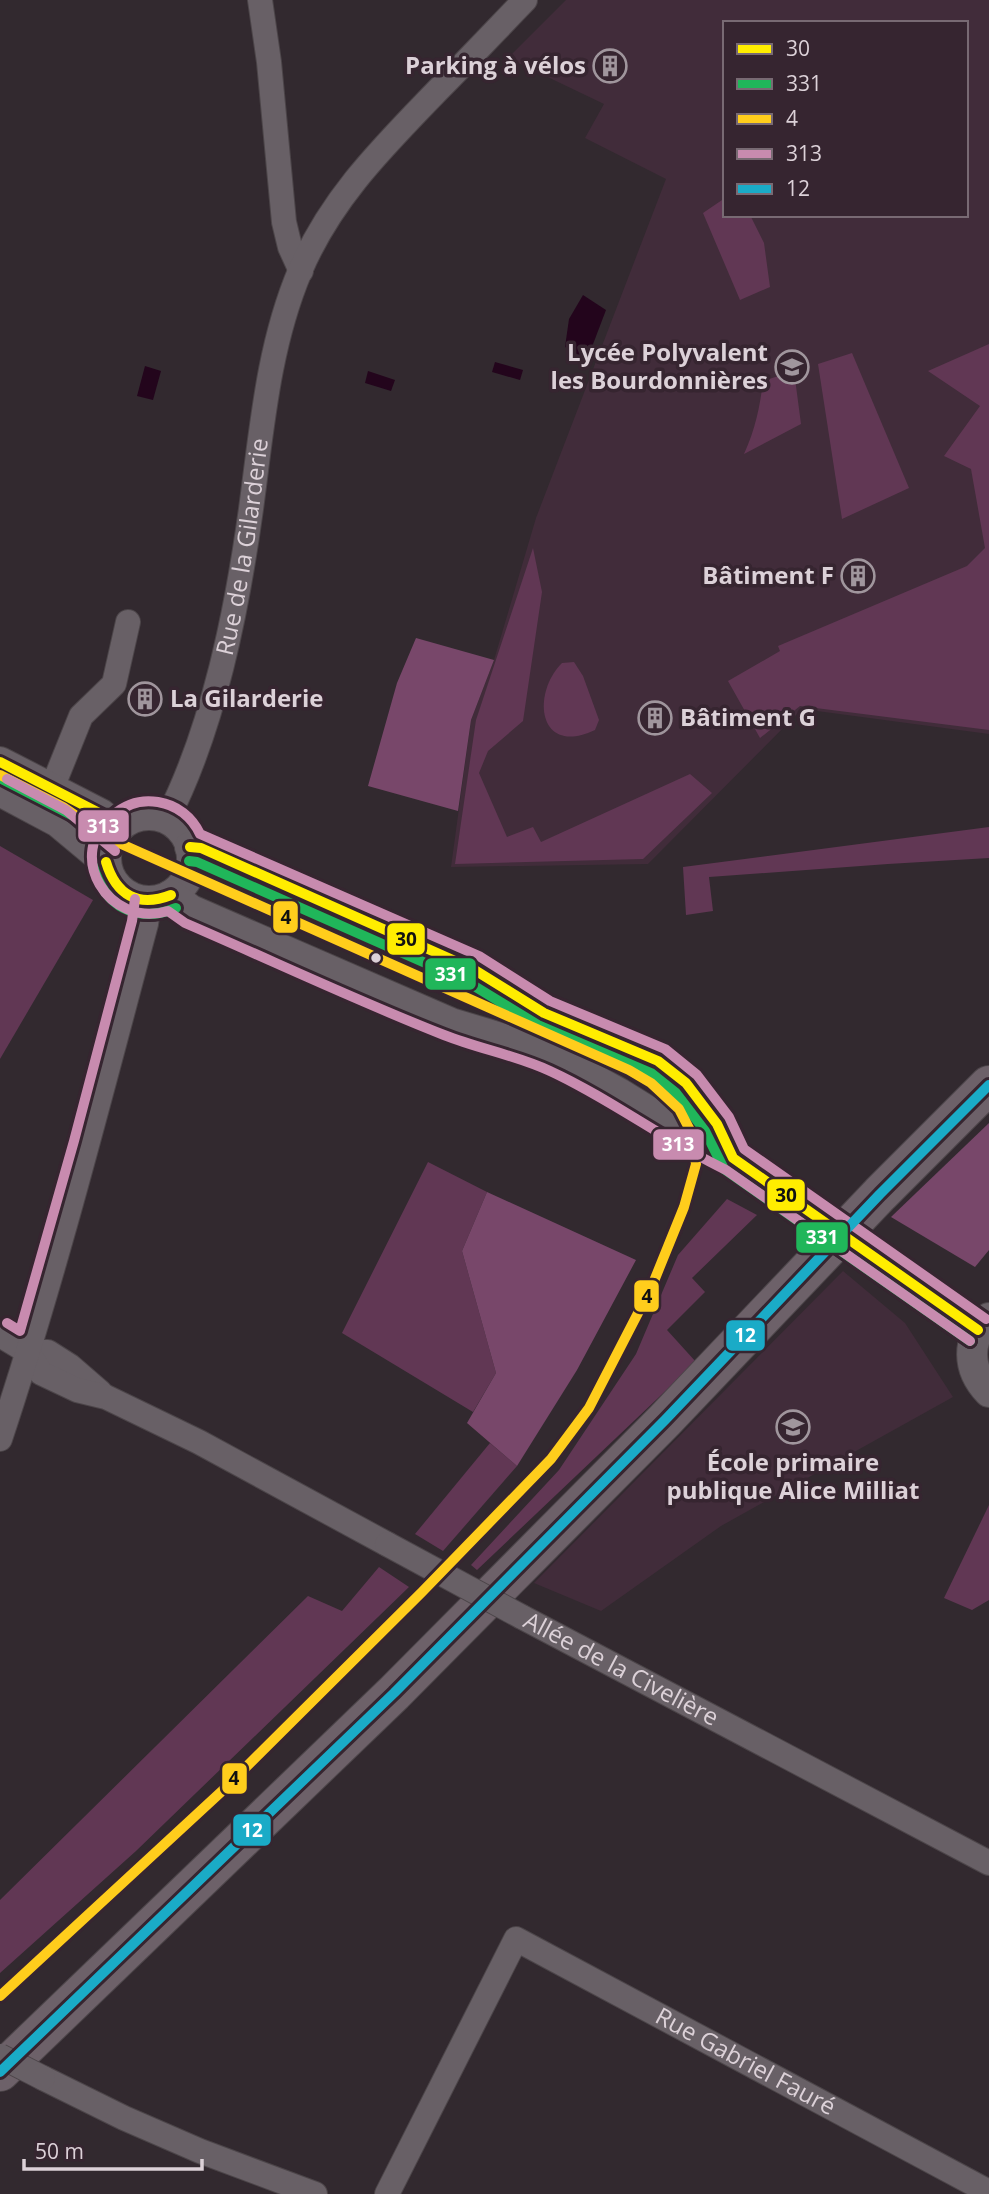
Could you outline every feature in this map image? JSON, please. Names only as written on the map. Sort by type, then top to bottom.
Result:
[{"type":"main road","points":[[0,2072],[394,1693],[665,1420],[880,1194],[989,1085]]},
{"type":"street","points":[[260,0],[269,62],[284,222],[290,247],[301,271]]},
{"type":"street","name":"Rue de la Gilarderie","points":[[167,819],[187,777],[219,675],[235,609],[275,346],[301,271],[320,232],[373,157],[525,0]]},
{"type":"street","points":[[52,788],[81,716],[114,684],[128,622]]},
{"type":"street","points":[[0,762],[101,814],[118,828]]},
{"type":"street","points":[[0,790],[58,822],[106,862]]},
{"type":"street","points":[[0,1439],[28,1352],[146,924],[160,898],[186,880],[191,864],[190,846],[184,832],[167,819],[150,815],[138,816],[118,828],[108,845],[106,862],[111,878],[122,892],[137,900],[160,898],[191,910],[451,1023],[556,1058],[619,1093],[741,1165],[892,1272],[984,1324],[972,1347],[972,1363],[977,1377],[989,1392]]},
{"type":"street","points":[[190,846],[201,848],[406,937],[473,968],[544,1013],[658,1061],[687,1083],[717,1124],[741,1165]]},
{"type":"street","name":"Allée de la Civelière","points":[[0,1335],[28,1352],[48,1352],[70,1366],[106,1397],[199,1441],[522,1618],[989,1863]]},
{"type":"street","name":"Rue Gabriel Fauré","points":[[387,2194],[516,1939],[989,2192]]},
{"type":"street","points":[[0,2056],[124,2118],[188,2146],[315,2194]]},
{"type":"shaded area","name":"Lycée Polyvalent les Bourdonnières","points":[[566,0],[989,0],[989,734],[802,709],[648,864],[451,867],[471,720],[494,660],[536,518],[666,179],[585,138],[604,104],[508,58]]},
{"type":"shaded area","points":[[723,199],[723,217],[751,217],[764,243],[770,287],[740,300],[703,213]]},
{"type":"shaded area","points":[[583,295],[606,310],[587,360],[565,347],[569,319]]},
{"type":"shaded area","points":[[989,344],[989,730],[800,706],[760,738],[728,681],[780,651],[778,646],[967,566],[985,548],[971,469],[944,456],[980,406],[928,371]]},
{"type":"shaded area","points":[[852,353],[909,488],[842,519],[818,364]]},
{"type":"shaded area","points":[[495,362],[523,370],[520,380],[492,372]]},
{"type":"shaded area","points":[[145,366],[161,371],[153,400],[137,396]]},
{"type":"shaded area","points":[[368,371],[395,380],[391,391],[365,383]]},
{"type":"shaded area","points":[[794,371],[801,424],[744,454],[756,418],[763,381]]},
{"type":"shaded area","points":[[533,548],[542,592],[523,721],[488,751],[479,773],[507,837],[533,827],[541,842],[690,774],[712,793],[643,859],[455,864],[476,720]]},
{"type":"shaded area","points":[[416,638],[494,660],[471,720],[458,811],[368,786],[397,683]]},
{"type":"shaded area","points":[[574,662],[583,676],[599,720],[595,730],[576,736],[561,735],[551,729],[546,718],[546,690],[562,663]]},
{"type":"shaded area","points":[[989,827],[989,858],[709,877],[713,911],[686,915],[683,867]]},
{"type":"shaded area","points":[[0,846],[93,900],[0,1059]]},
{"type":"shaded area","points":[[989,1123],[989,1250],[975,1267],[891,1217]]},
{"type":"shaded area","points":[[428,1162],[487,1192],[462,1251],[496,1373],[473,1412],[342,1333]]},
{"type":"shaded area","points":[[487,1192],[636,1260],[577,1370],[517,1466],[467,1423],[496,1373],[462,1251]]},
{"type":"shaded area","points":[[727,1199],[757,1215],[692,1278],[705,1292],[667,1330],[696,1362],[477,1570],[471,1565],[559,1470],[636,1354],[678,1255]]},
{"type":"shaded area","name":"École primaire publique Alice Milliat","points":[[843,1271],[905,1323],[953,1397],[721,1526],[601,1611],[534,1583]]},
{"type":"shaded area","points":[[490,1443],[517,1466],[443,1551],[415,1534]]},
{"type":"shaded area","points":[[989,1505],[989,1600],[972,1610],[944,1598]]},
{"type":"shaded area","points":[[379,1567],[409,1587],[136,1851],[0,1973],[0,1900],[308,1596],[342,1611]]},
{"type":"transit line","name":"30","points":[[0,762],[101,814],[118,828]]},
{"type":"transit line","name":"4","points":[[0,775],[63,807],[110,839],[629,1070],[651,1083],[679,1109],[691,1132],[696,1164],[684,1207],[652,1286],[589,1408],[551,1459],[221,1792],[0,1996]]},
{"type":"transit line","name":"331","points":[[0,778],[93,826],[109,839]]},
{"type":"transit line","name":"313","points":[[7,779],[66,810],[115,851]]},
{"type":"transit line","name":"313","points":[[970,1341],[726,1170],[573,1082],[537,1065],[457,1040],[379,1008],[185,923],[168,911],[146,914],[127,909],[111,899],[100,884],[93,867],[92,849],[99,831],[113,815],[134,803],[152,801],[171,806],[188,817],[200,834],[479,956],[550,1001],[665,1049],[697,1075],[729,1117],[744,1149],[986,1319]]},
{"type":"transit line","name":"30","points":[[190,847],[201,848],[473,969],[544,1013],[658,1061],[686,1083],[717,1124],[733,1158],[978,1330]]},
{"type":"transit line","name":"331","points":[[189,861],[197,862],[466,981],[538,1025],[651,1073],[676,1093],[705,1131],[724,1169],[970,1341]]},
{"type":"transit line","name":"30","points":[[106,862],[116,883],[130,896],[148,900],[171,895]]},
{"type":"transit line","name":"331","points":[[93,866],[105,892],[124,908],[135,913],[148,914],[176,908]]},
{"type":"transit line","name":"313","points":[[7,1323],[20,1331],[74,1141],[132,921],[135,899]]},
{"type":"transit line","name":"12","points":[[0,2072],[394,1693],[665,1420],[880,1194],[989,1085]]},
{"type":"place","name":"Parking à vélos","points":[[610,66]]},
{"type":"place","name":"Lycée Polyvalent les Bourdonnières","points":[[792,367]]},
{"type":"place","name":"Bâtiment F","points":[[858,576]]},
{"type":"place","name":"La Gilarderie","points":[[145,699]]},
{"type":"place","name":"Bâtiment G","points":[[655,718]]},
{"type":"place","name":"École primaire publique Alice Milliat","points":[[793,1427]]}]
